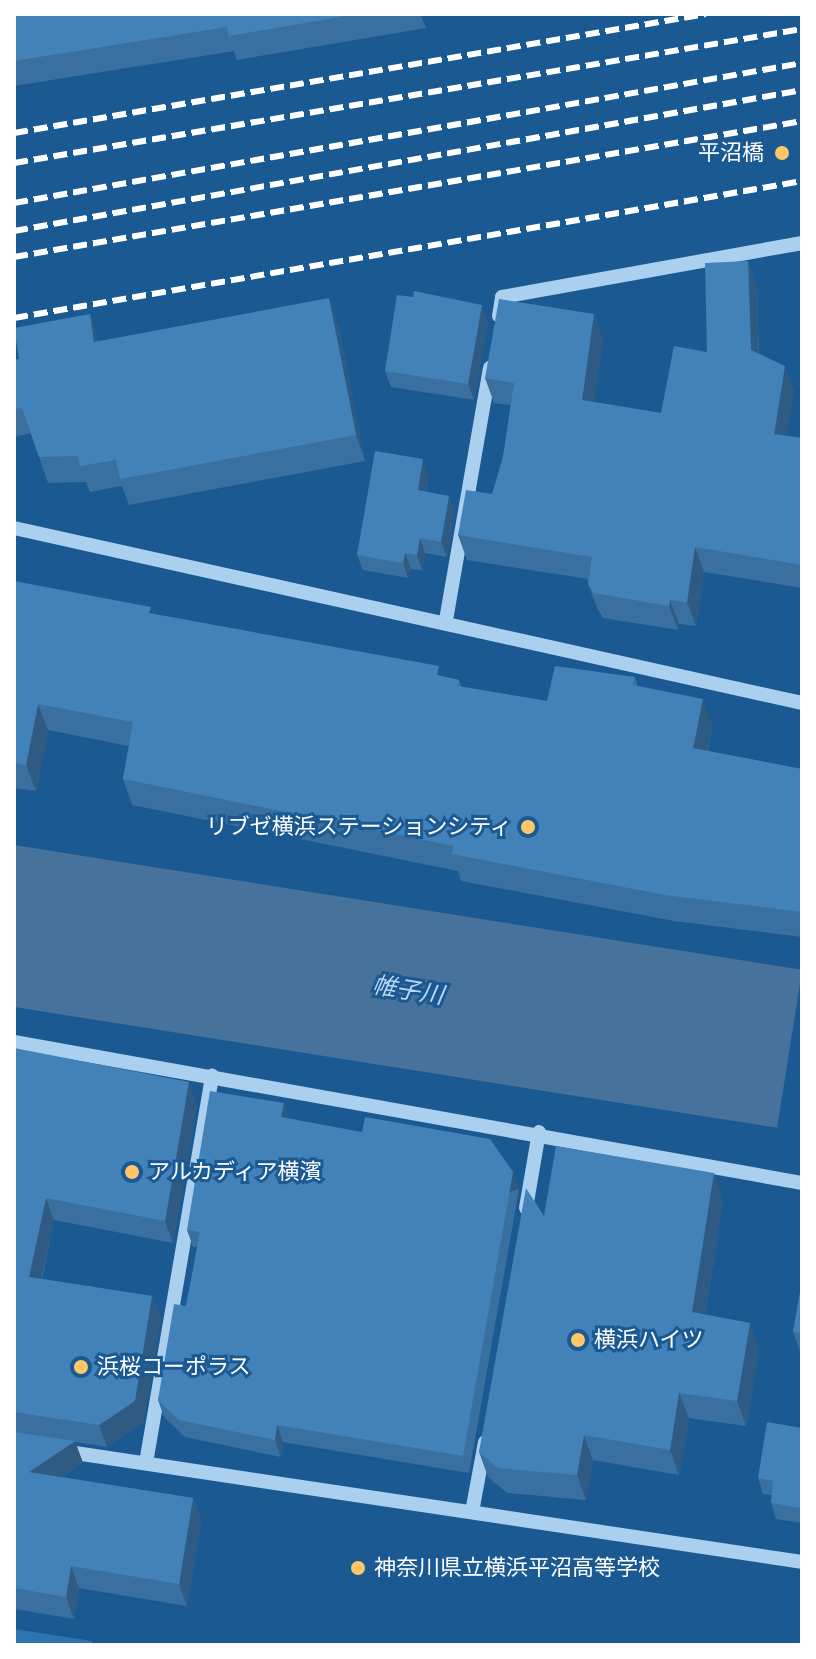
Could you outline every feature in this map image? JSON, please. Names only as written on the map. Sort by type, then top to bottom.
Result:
[{"type":"street","points":[[497,328],[502,297],[802,243]]},
{"type":"street","points":[[446,620],[494,343]]},
{"type":"street","points":[[14,528],[446,620],[802,703]]},
{"type":"street","points":[[14,1042],[539,1132],[802,1183]]},
{"type":"street","points":[[146,1463],[212,1076]]},
{"type":"street","points":[[523,1225],[539,1132]]},
{"type":"street","points":[[472,1512],[487,1426]]},
{"type":"street","points":[[43,1448],[802,1562]]},
{"type":"shaded area","points":[[14,1629],[92,1641],[92,1645],[14,1645]]},
{"type":"water","name":"帷子川","points":[[14,845],[802,970],[777,1128],[14,1007]]},
{"type":"building","points":[[14,14],[357,14],[229,36],[227,27],[14,61]]},
{"type":"building","points":[[748,261],[751,350],[785,366],[774,434],[802,438],[802,565],[695,547],[687,602],[670,600],[669,606],[594,593],[588,584],[592,557],[458,535],[466,490],[492,494],[503,457],[514,383],[485,378],[499,299],[594,314],[582,400],[661,413],[674,346],[707,352],[705,263]]},
{"type":"building","points":[[414,291],[482,305],[468,384],[385,371],[397,295],[413,297]]},
{"type":"building","points":[[329,298],[356,435],[120,479],[116,460],[80,466],[78,456],[39,457],[22,408],[14,409],[14,360],[19,359],[14,328],[90,314],[94,342]]},
{"type":"building","points":[[375,451],[423,459],[418,490],[449,496],[441,542],[420,538],[417,555],[405,553],[403,563],[357,555]]},
{"type":"building","points":[[14,581],[151,607],[149,613],[439,666],[437,675],[459,680],[458,686],[547,701],[555,666],[635,677],[633,685],[703,699],[693,748],[802,769],[802,912],[665,895],[452,854],[454,846],[123,779],[133,722],[38,704],[26,765],[14,763]]},
{"type":"building","points":[[14,1048],[189,1082],[165,1221],[46,1198],[29,1277],[152,1296],[135,1401],[99,1425],[14,1412]]},
{"type":"building","points":[[210,1091],[284,1103],[281,1117],[362,1132],[365,1117],[490,1139],[513,1172],[463,1456],[277,1425],[275,1440],[179,1420],[158,1400],[174,1304],[186,1306],[200,1232],[187,1230]]},
{"type":"building","points":[[556,1146],[714,1173],[692,1312],[750,1323],[737,1401],[679,1393],[670,1450],[584,1435],[577,1475],[498,1468],[479,1452],[526,1188],[544,1216]]},
{"type":"building","points":[[802,1281],[802,1333],[793,1332]]},
{"type":"building","points":[[767,1422],[802,1428],[802,1508],[771,1503],[773,1481],[758,1478]]},
{"type":"building","points":[[14,1432],[75,1441],[29,1472],[193,1498],[179,1584],[71,1566],[66,1597],[14,1588]]},
{"type":"railway","points":[[14,133],[706,14]]},
{"type":"railway","points":[[14,163],[802,29]]},
{"type":"railway","points":[[14,203],[802,63]]},
{"type":"railway","points":[[14,231],[802,90]]},
{"type":"railway","points":[[14,257],[802,121]]},
{"type":"railway","points":[[14,318],[802,181]]},
{"type":"place","name":"平沼橋","points":[[782,153]]},
{"type":"place","name":"リブゼ横浜ステーションシティ","points":[[528,827]]},
{"type":"place","name":"アルカディア横濱","points":[[132,1172]]},
{"type":"place","name":"横浜ハイツ","points":[[578,1340]]},
{"type":"place","name":"浜桜コーポラス","points":[[81,1367]]},
{"type":"place","name":"神奈川県立横浜平沼高等学校","points":[[358,1568]]}]
